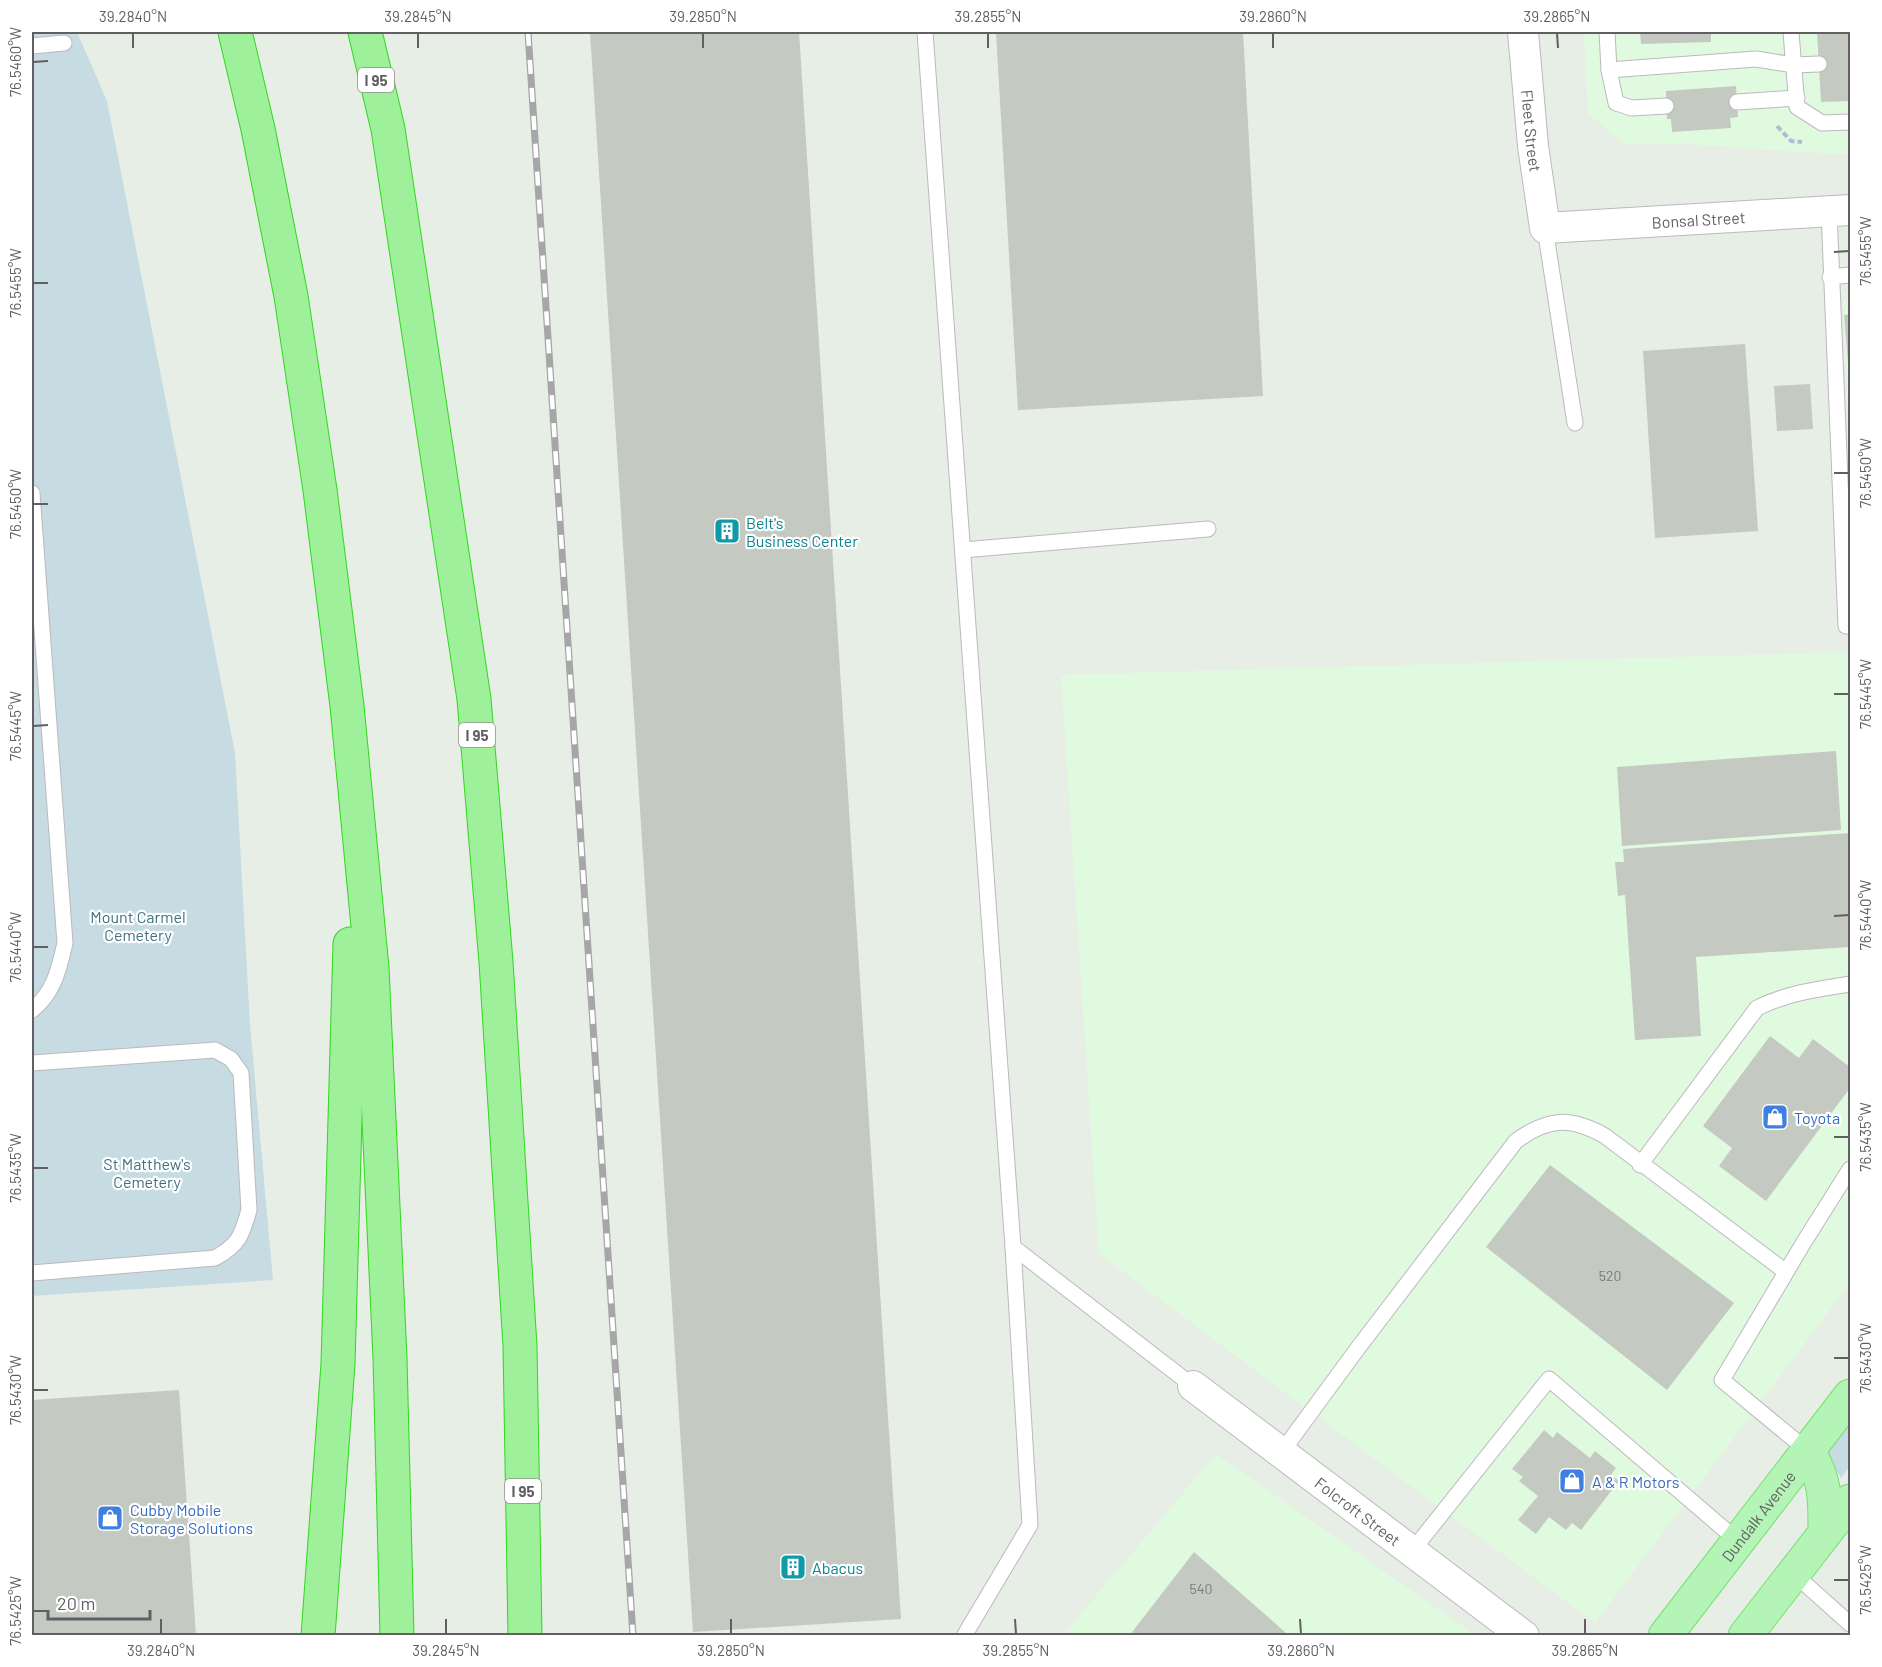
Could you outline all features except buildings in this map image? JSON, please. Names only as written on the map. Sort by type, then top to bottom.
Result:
[{"type":"highway","points":[[235,32],[258,129],[291,296],[320,490],[346,706],[372,968],[390,1358],[397,1635]]},
{"type":"highway","name":"I 95","points":[[364,32],[390,141],[474,699],[496,962],[519,1334],[525,1635]]},
{"type":"highway","points":[[318,1635],[339,1352],[350,970],[346,706]]},
{"type":"main road","name":"Dundalk Avenue","points":[[1665,1635],[1851,1396]]},
{"type":"main road","points":[[1808,1451],[1819,1468],[1824,1487],[1825,1532]]},
{"type":"main road","points":[[1745,1635],[1851,1501]]},
{"type":"street","name":"Fleet Street","points":[[1523,32],[1533,146],[1545,228]]},
{"type":"street","name":"Bonsal Street","points":[[1545,228],[1840,211]]},
{"type":"street","name":"Folcroft Street","points":[[1193,1386],[1524,1635]]},
{"type":"lane","points":[[925,32],[1013,1247],[1030,1525],[964,1635]]},
{"type":"lane","points":[[1607,32],[1609,70],[1616,103],[1632,108],[1666,106]]},
{"type":"lane","points":[[1791,32],[1797,106],[1822,123],[1851,122]]},
{"type":"lane","points":[[32,46],[64,43]]},
{"type":"lane","points":[[1609,70],[1756,59],[1794,65],[1819,64]]},
{"type":"lane","points":[[1737,102],[1797,98]]},
{"type":"lane","points":[[1840,211],[1830,277],[1841,444],[1846,626],[1851,626]]},
{"type":"lane","points":[[1545,228],[1575,423]]},
{"type":"lane","points":[[1830,277],[1851,275]]},
{"type":"lane","points":[[32,494],[65,944],[57,978],[40,1003],[32,1010]]},
{"type":"lane","points":[[963,550],[1208,529]]},
{"type":"lane","points":[[1640,1165],[1757,1008],[1776,999],[1805,991],[1851,984]]},
{"type":"lane","points":[[32,1063],[215,1050],[231,1059],[241,1073],[249,1210],[243,1232],[232,1248],[215,1258],[32,1273]]},
{"type":"lane","points":[[1281,1453],[1516,1141],[1529,1131],[1546,1125],[1582,1123],[1605,1136],[1640,1165],[1786,1272]]},
{"type":"lane","points":[[1808,1451],[1722,1380],[1851,1169]]},
{"type":"lane","points":[[1013,1247],[1193,1386]]},
{"type":"lane","points":[[1412,1551],[1549,1379],[1738,1541]]},
{"type":"lane","points":[[1793,1573],[1851,1624]]},
{"type":"shaded area","points":[[1584,32],[1850,32],[1850,155],[1684,144],[1624,144],[1588,113]]},
{"type":"shaded area","points":[[1850,299],[1850,456],[1843,300]]},
{"type":"shaded area","points":[[1850,652],[1850,1283],[1595,1623],[1099,1254],[1061,675]]},
{"type":"shaded area","points":[[1216,1454],[1475,1635],[1062,1636]]},
{"type":"green space","name":"Mount Carmel Cemetery","points":[[32,32],[77,32],[107,101],[235,753],[250,1025],[273,1280],[32,1296]]},
{"type":"green space","points":[[1850,1422],[1850,1466],[1841,1478],[1826,1454]]},
{"type":"railway","points":[[528,32],[633,1636]]},
{"type":"place","name":"Belt's Business Center","points":[[727,531]]},
{"type":"place","name":"Toyota","points":[[1775,1117]]},
{"type":"place","name":"A & R Motors","points":[[1572,1481]]},
{"type":"place","name":"Cubby Mobile Storage Solutions","points":[[110,1518]]},
{"type":"place","name":"Abacus","points":[[793,1567]]},
{"type":"park label","name":"St Matthew's Cemetery","points":[[147,1172]]}]
